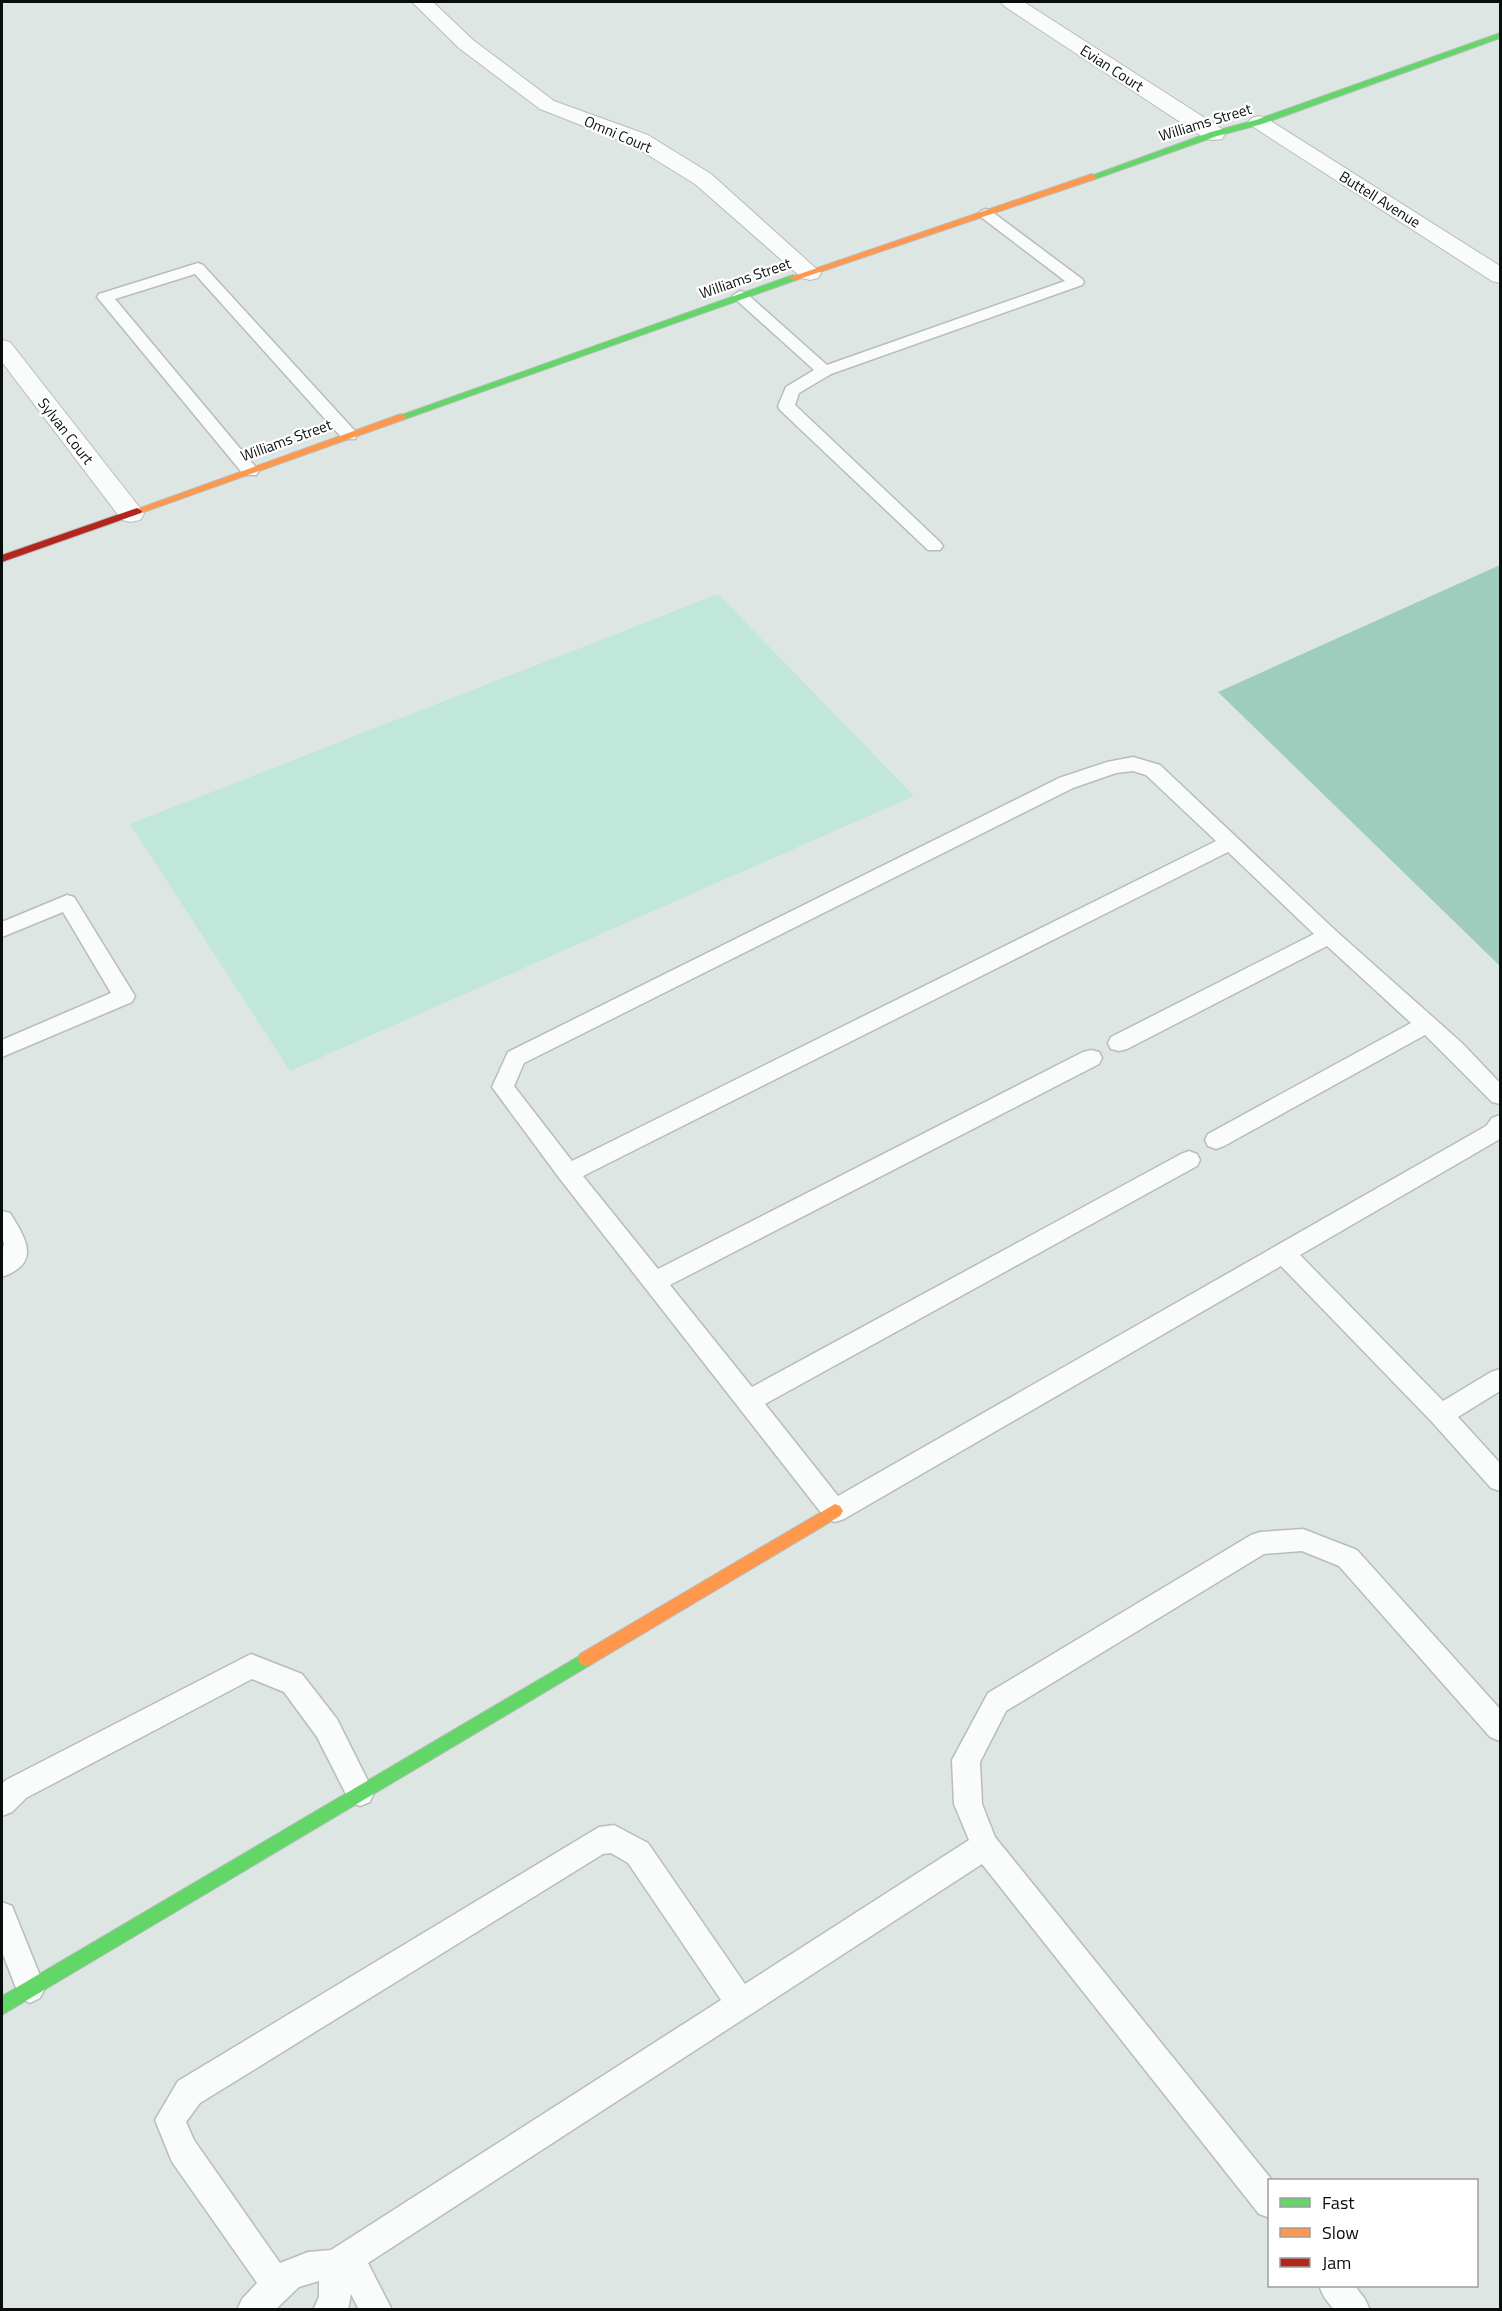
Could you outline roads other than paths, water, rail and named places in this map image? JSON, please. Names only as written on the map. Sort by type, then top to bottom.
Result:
[{"type":"street","name":"Omni Court","points":[[422,2],[466,44],[547,105],[640,140],[703,179],[810,273]]},
{"type":"street","name":"Evian Court","points":[[1011,2],[1214,134]]},
{"type":"street","name":"Williams Street","points":[[2,559],[740,296],[986,214],[1214,134],[1259,122],[1500,35]]},
{"type":"street","name":"Buttell Avenue","points":[[1259,122],[1500,276]]},
{"type":"street","name":"Sylvan Court","points":[[2,347],[131,514]]},
{"type":"street","points":[[2,2006],[835,1511]]},
{"type":"lane","points":[[933,546],[786,406],[792,390],[825,371],[1076,282],[986,214]]},
{"type":"lane","points":[[250,471],[105,297],[198,267],[349,435]]},
{"type":"lane","points":[[740,296],[825,371]]},
{"type":"lane","points":[[1500,1096],[1455,1049],[1329,936],[1153,770],[1133,764],[1114,767],[1065,783],[516,1058],[504,1087],[568,1173],[835,1511],[1494,1132],[1500,1124]]},
{"type":"lane","points":[[568,1173],[1230,843]]},
{"type":"lane","points":[[2,930],[67,902],[124,996],[2,1049]]},
{"type":"lane","points":[[1119,1043],[1329,936]]},
{"type":"lane","points":[[1216,1140],[1426,1024]]},
{"type":"lane","points":[[655,1282],[1091,1058]]},
{"type":"lane","points":[[749,1401],[1188,1160]]},
{"type":"lane","points":[[2,1220],[16,1242],[14,1261],[2,1267]]},
{"type":"lane","points":[[1282,1253],[1441,1415],[1500,1480]]},
{"type":"lane","points":[[1441,1415],[1500,1379]]},
{"type":"lane","points":[[1268,2202],[985,1846],[968,1804],[966,1760],[997,1702],[1260,1543],[1303,1540],[1348,1558],[1500,1728]]},
{"type":"lane","points":[[2,1803],[16,1789],[251,1666],[293,1683],[327,1728],[360,1793]]},
{"type":"lane","points":[[277,2285],[183,2151],[170,2120],[189,2092],[598,1841],[614,1839],[638,1852],[741,2004]]},
{"type":"lane","points":[[253,2310],[290,2273],[313,2265],[342,2262],[985,1846]]},
{"type":"lane","points":[[2,1916],[30,1988]]},
{"type":"lane","points":[[328,2310],[335,2302],[342,2262]]},
{"type":"lane","points":[[342,2262],[376,2310]]},
{"type":"lane","points":[[1336,2287],[1354,2310]]}]
